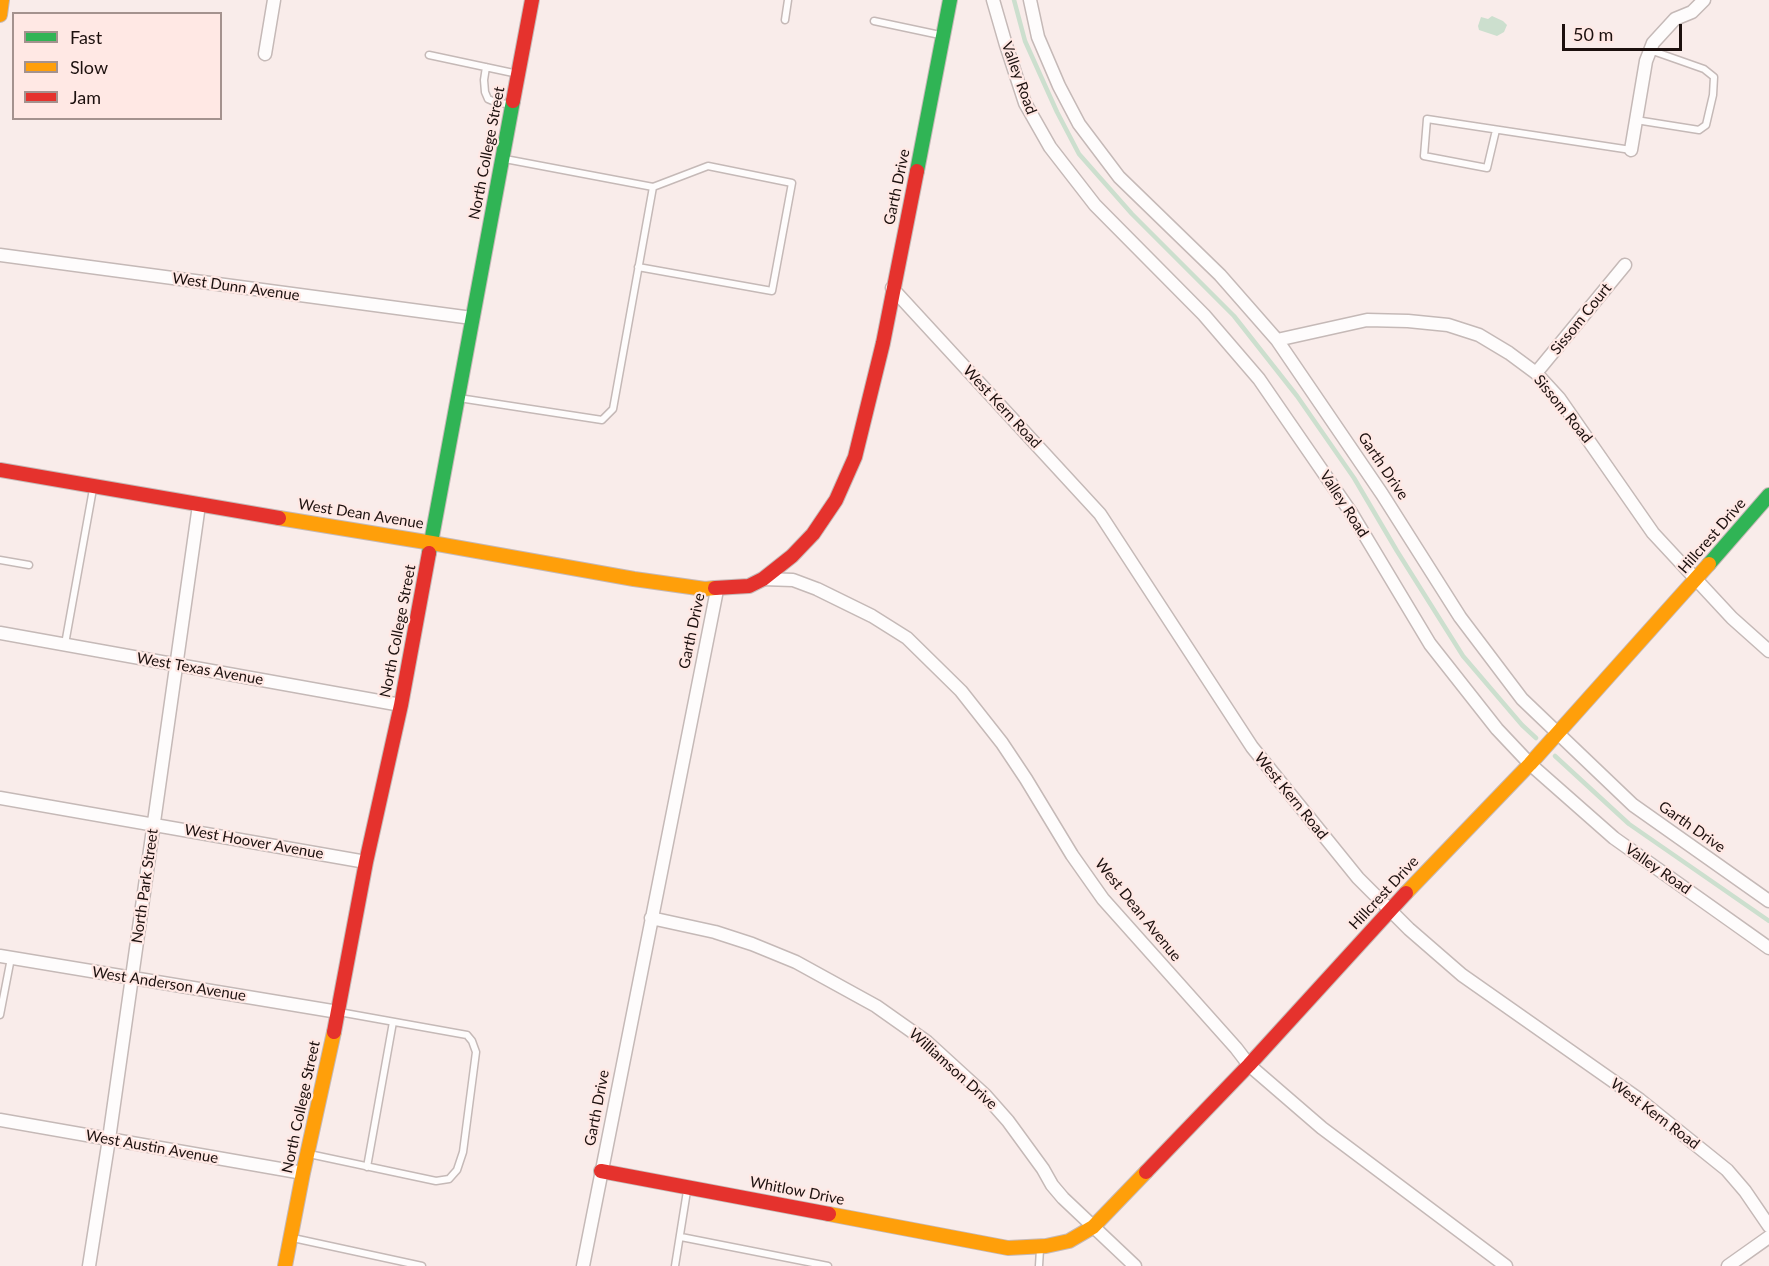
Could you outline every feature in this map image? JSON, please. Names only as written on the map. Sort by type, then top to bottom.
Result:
[{"type":"street","points":[[0,15],[2,0]]},
{"type":"street","points":[[265,54],[274,0]]},
{"type":"street","name":"North College Street","points":[[285,1266],[338,1012],[366,862],[401,705],[532,0]]},
{"type":"street","name":"Garth Drive","points":[[583,1266],[717,590],[749,586],[763,579],[792,556],[813,534],[836,500],[858,446],[880,353],[950,0]]},
{"type":"street","name":"Valley Road","points":[[993,0],[1025,103],[1050,147],[1095,205],[1204,315],[1259,379],[1352,514],[1430,644],[1497,729],[1530,764],[1614,838],[1769,948]]},
{"type":"street","name":"Garth Drive","points":[[1030,0],[1038,37],[1059,87],[1079,124],[1119,177],[1220,275],[1277,340],[1382,494],[1460,617],[1522,699],[1633,805],[1769,901]]},
{"type":"street","points":[[1631,150],[1646,61],[1653,43],[1675,19],[1692,12],[1704,0]]},
{"type":"street","name":"West Dunn Avenue","points":[[0,255],[472,318]]},
{"type":"street","name":"Sissom Court","points":[[1536,373],[1625,265]]},
{"type":"street","name":"West Kern Road","points":[[892,288],[1100,514],[1252,747],[1350,869],[1389,910],[1462,975],[1640,1100],[1727,1170],[1745,1191],[1769,1226]]},
{"type":"street","name":"Sissom Road","points":[[1277,340],[1367,320],[1408,321],[1448,326],[1479,334],[1536,373],[1559,398],[1653,533],[1732,618],[1769,651]]},
{"type":"street","name":"West Dean Avenue","points":[[0,470],[634,579],[717,590]]},
{"type":"street","name":"Hillcrest Drive","points":[[987,1244],[1008,1248],[1040,1246],[1069,1240],[1093,1227],[1249,1065],[1389,910],[1530,764],[1769,495]]},
{"type":"street","name":"North Park Street","points":[[89,1266],[199,505]]},
{"type":"street","name":"West Dean Avenue","points":[[763,579],[793,580],[817,589],[872,616],[907,638],[962,691],[1002,743],[1026,778],[1072,855],[1103,899],[1249,1065],[1322,1128],[1506,1266]]},
{"type":"street","name":"West Texas Avenue","points":[[0,633],[401,705]]},
{"type":"street","name":"West Hoover Avenue","points":[[0,798],[366,862]]},
{"type":"street","name":"Williamson Drive","points":[[651,918],[715,932],[796,962],[876,1006],[927,1042],[985,1095],[1008,1120],[1043,1168],[1052,1185],[1135,1266]]},
{"type":"street","name":"West Anderson Avenue","points":[[5,957],[338,1012]]},
{"type":"street","name":"West Austin Avenue","points":[[0,1120],[303,1173]]},
{"type":"street","name":"Whitlow Drive","points":[[602,1171],[987,1244]]},
{"type":"street","points":[[1728,1266],[1769,1237]]},
{"type":"lane","points":[[785,20],[788,0]]},
{"type":"lane","points":[[874,21],[944,36]]},
{"type":"lane","points":[[1636,120],[1699,130],[1706,125],[1713,95],[1714,77],[1704,69],[1650,50]]},
{"type":"lane","points":[[429,55],[518,74]]},
{"type":"lane","points":[[486,67],[484,80],[488,99],[512,105]]},
{"type":"lane","points":[[1496,130],[1487,168],[1424,156],[1427,119],[1631,150]]},
{"type":"lane","points":[[502,158],[652,188],[708,166],[792,183],[772,291],[638,267]]},
{"type":"lane","points":[[458,398],[602,420],[613,409],[652,188]]},
{"type":"lane","points":[[65,645],[94,486]]},
{"type":"lane","points":[[0,560],[29,565]]},
{"type":"lane","points":[[0,1015],[5,957]]},
{"type":"lane","points":[[307,1154],[436,1181],[449,1179],[457,1170],[463,1152],[476,1052],[467,1035],[338,1012]]},
{"type":"lane","points":[[367,1167],[393,1022]]},
{"type":"lane","points":[[675,1266],[687,1187]]},
{"type":"lane","points":[[291,1237],[422,1266]]},
{"type":"lane","points":[[681,1237],[828,1266]]},
{"type":"lane","points":[[1039,1266],[1040,1246]]},
{"type":"shaded area","points":[[1492,16],[1507,25],[1504,32],[1497,36],[1479,30],[1478,26],[1481,17],[1488,19]]},
{"type":"waterway","points":[[1014,0],[1025,41],[1079,154],[1132,214],[1234,316],[1297,396],[1354,478],[1463,656],[1522,725],[1536,738]]},
{"type":"waterway","points":[[1555,756],[1629,824],[1769,921]]},
{"type":"traffic: fast","points":[[917,171],[950,0]]},
{"type":"traffic: fast","points":[[429,553],[513,101]]},
{"type":"traffic: fast","points":[[1709,564],[1769,495]]},
{"type":"traffic: slow","points":[[0,15],[2,0]]},
{"type":"traffic: slow","points":[[279,518],[634,579],[705,589],[715,588]]},
{"type":"traffic: slow","points":[[1406,893],[1530,764],[1709,564]]},
{"type":"traffic: slow","points":[[285,1266],[334,1032]]},
{"type":"traffic: slow","points":[[829,1214],[1008,1248],[1046,1246],[1069,1241],[1093,1227],[1146,1172]]},
{"type":"traffic: jam","points":[[513,101],[532,0]]},
{"type":"traffic: jam","points":[[715,588],[749,586],[763,579],[792,556],[813,534],[836,500],[855,457],[883,343],[917,171]]},
{"type":"traffic: jam","points":[[0,470],[279,518]]},
{"type":"traffic: jam","points":[[334,1032],[366,862],[401,705],[429,553]]},
{"type":"traffic: jam","points":[[1146,1172],[1249,1065],[1406,893]]},
{"type":"traffic: jam","points":[[601,1171],[829,1214]]}]
